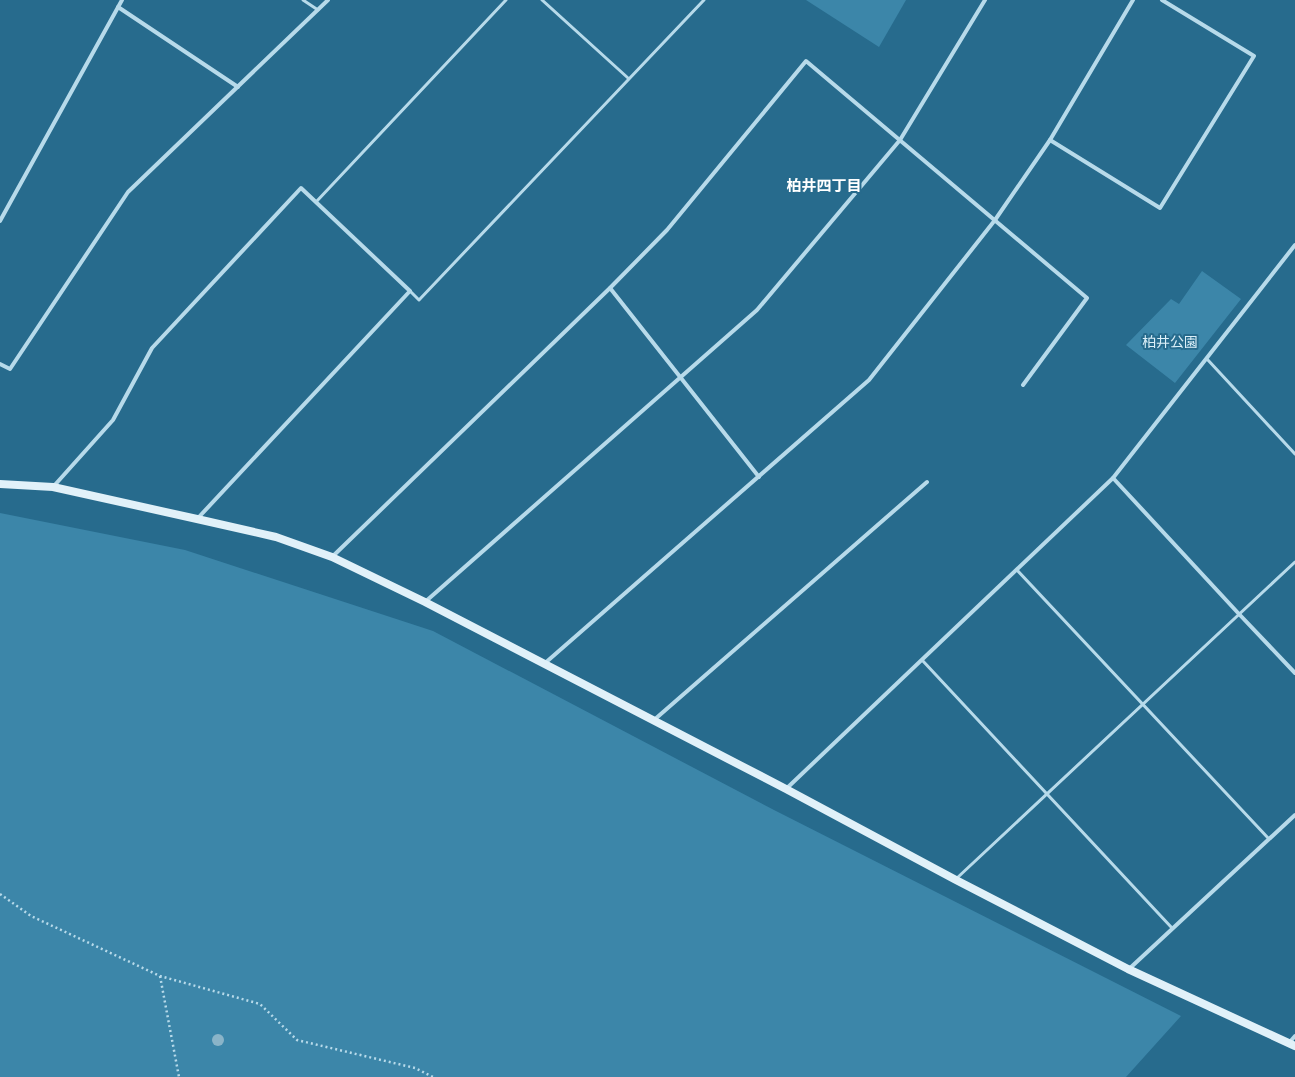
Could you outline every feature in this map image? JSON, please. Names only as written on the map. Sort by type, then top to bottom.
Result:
[{"type":"street","points":[[0,221],[122,0]]},
{"type":"street","points":[[0,364],[10,370],[128,192],[328,0]]},
{"type":"street","points":[[425,602],[757,310],[900,140],[985,0]]},
{"type":"street","points":[[544,664],[868,380],[995,220],[1050,140],[1133,0]]},
{"type":"street","points":[[1050,140],[1160,208],[1254,56],[1162,0]]},
{"type":"street","points":[[118,7],[238,87]]},
{"type":"street","points":[[332,557],[610,288],[667,230],[806,61],[1087,298],[1023,385]]},
{"type":"street","points":[[53,488],[113,420],[152,348],[301,188],[410,291],[197,519]]},
{"type":"street","points":[[786,789],[1113,478],[1295,245]]},
{"type":"street","points":[[610,288],[759,477]]},
{"type":"street","points":[[1113,478],[1295,673]]},
{"type":"street","points":[[653,720],[927,482]]},
{"type":"street","points":[[0,484],[53,488],[197,519],[276,537],[332,557],[425,602],[653,720],[1128,969],[1292,1045],[1295,1036]]},
{"type":"street","points":[[1128,969],[1295,815]]},
{"type":"lane","points":[[303,0],[318,10]]},
{"type":"lane","points":[[316,202],[506,0]]},
{"type":"lane","points":[[542,0],[628,78]]},
{"type":"lane","points":[[410,291],[419,300],[628,78],[704,0]]},
{"type":"lane","points":[[1207,359],[1295,454]]},
{"type":"lane","points":[[956,880],[1295,562]]},
{"type":"lane","points":[[1017,570],[1269,839]]},
{"type":"lane","points":[[922,660],[1172,928]]},
{"type":"path","points":[[0,894],[31,916],[160,976],[260,1004],[297,1040],[415,1068],[433,1077]]},
{"type":"path","points":[[160,976],[179,1077]]},
{"type":"green space","points":[[806,0],[906,0],[879,47]]},
{"type":"green space","name":"柏井公園","points":[[1202,271],[1241,299],[1175,383],[1126,345],[1171,299],[1179,304]]},
{"type":"green space","points":[[0,513],[185,550],[433,631],[774,810],[1181,1016],[1126,1077],[0,1077]]},
{"type":"district","name":"柏井四丁目","points":[[824,186]]}]
